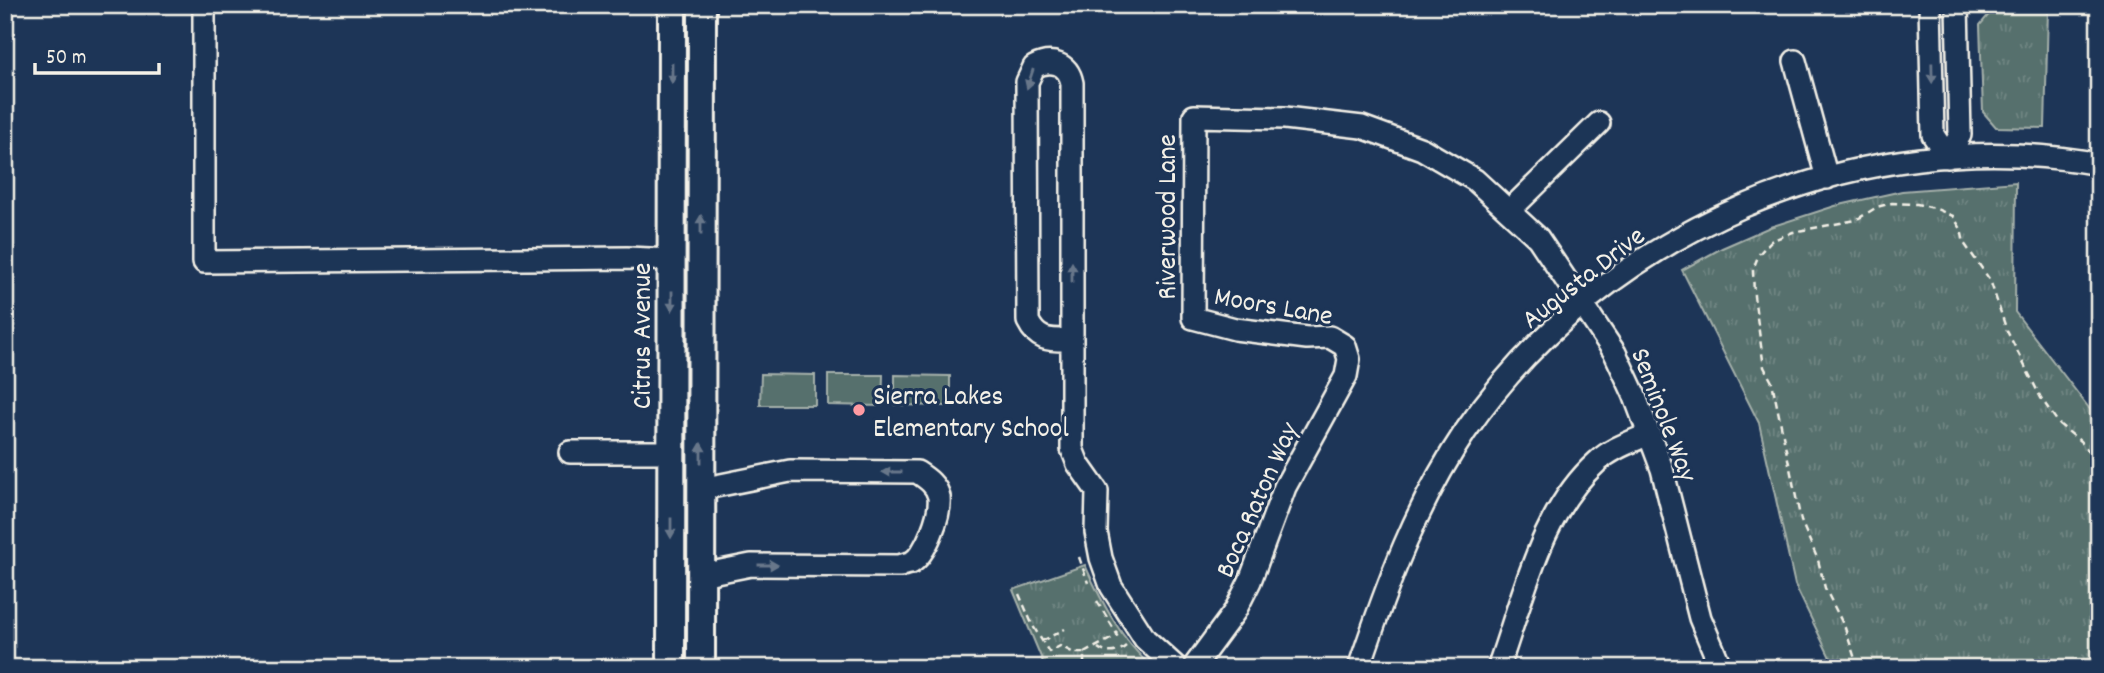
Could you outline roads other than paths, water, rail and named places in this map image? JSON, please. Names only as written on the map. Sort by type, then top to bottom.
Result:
[{"type":"main road","name":"Citrus Avenue","points":[[671,668],[672,5]]},
{"type":"main road","points":[[701,668],[702,5]]},
{"type":"street","points":[[1930,5],[1933,135],[1948,157],[1960,135],[1957,5]]},
{"type":"street","points":[[196,7],[204,262],[627,258],[672,260]]},
{"type":"street","points":[[1072,340],[1037,335],[1028,321],[1027,82],[1034,67],[1050,61],[1067,71],[1072,83],[1072,340],[1072,449],[1078,464],[1097,491],[1096,532],[1101,558],[1111,586],[1145,639],[1177,668]]},
{"type":"street","points":[[1795,61],[1826,178]]},
{"type":"street","name":"Seminole Way","points":[[1194,116],[1285,118],[1362,127],[1422,149],[1475,180],[1538,238],[1615,353],[1634,394],[1662,469],[1700,618],[1721,668]]},
{"type":"street","name":"Riverwood Lane","points":[[1193,318],[1194,116]]},
{"type":"street","points":[[1510,210],[1599,123]]},
{"type":"street","name":"Augusta Drive","points":[[1359,668],[1395,565],[1435,480],[1466,431],[1496,391],[1545,338],[1634,264],[1684,234],[1755,201],[1826,178],[1889,163],[1948,157],[2015,155],[2099,164]]},
{"type":"street","name":"Moors Lane","points":[[1193,318],[1235,329],[1307,338],[1330,337],[1345,346]]},
{"type":"street","name":"Boca Raton Way","points":[[1193,668],[1236,611],[1285,487],[1346,376],[1349,359],[1345,346]]},
{"type":"street","points":[[1498,668],[1544,538],[1561,508],[1597,461],[1620,446],[1649,434]]},
{"type":"street","points":[[570,452],[671,452]]},
{"type":"street","points":[[701,489],[790,471],[917,472],[933,484],[939,497],[936,521],[924,550],[911,563],[900,566],[751,565],[701,575]]},
{"type":"place","name":"Sierra Lakes Elementary School","points":[[859,410]]}]
